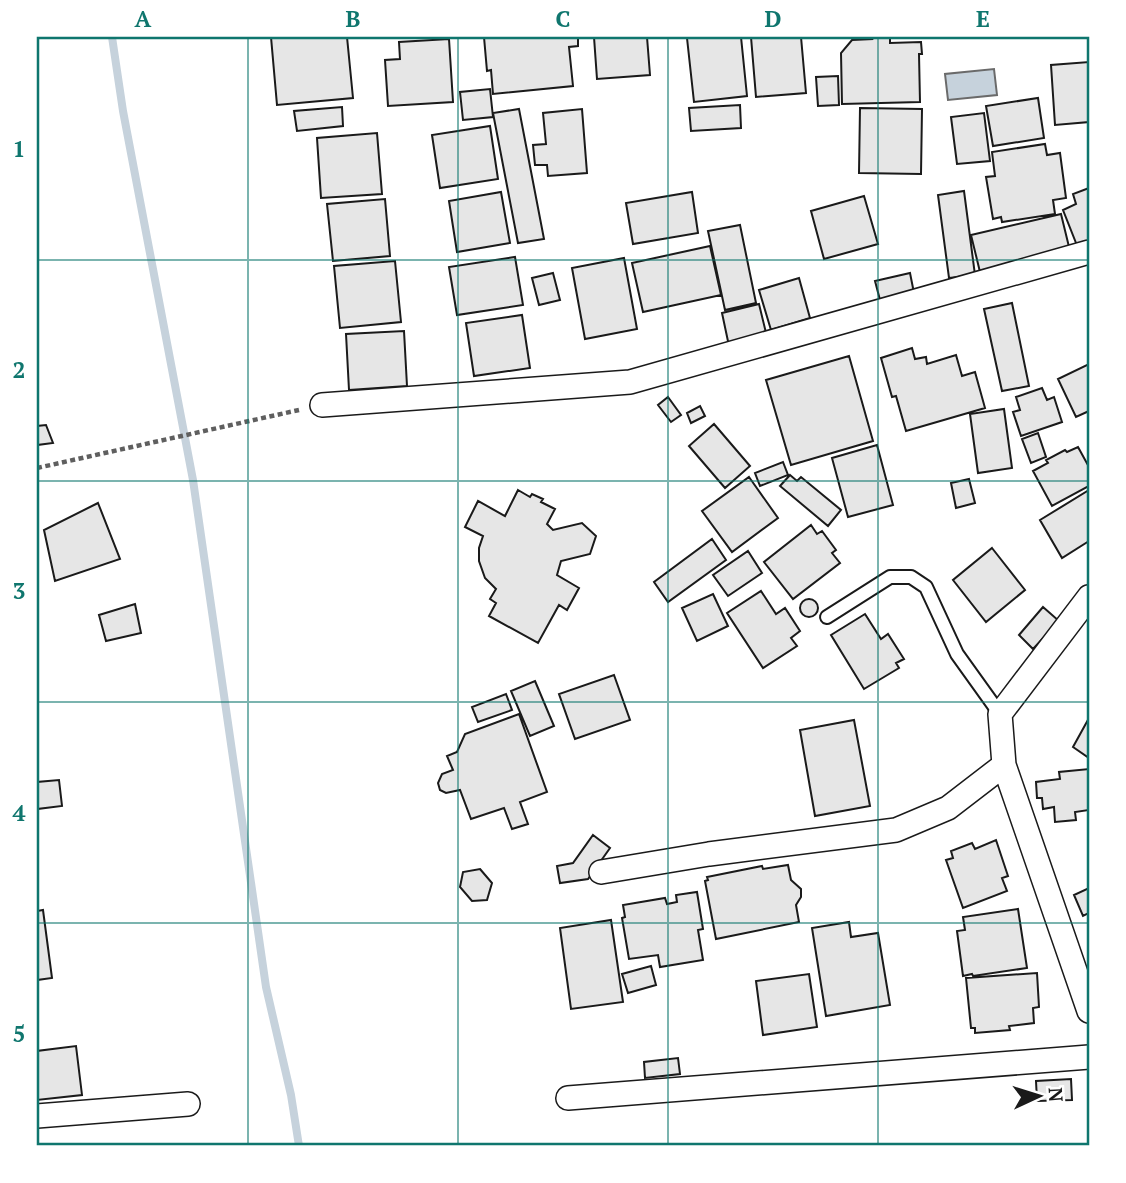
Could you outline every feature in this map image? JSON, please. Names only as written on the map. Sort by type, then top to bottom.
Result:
[{"type":"street","points":[[321,405],[630,382],[1089,251]]},
{"type":"street","points":[[1089,597],[1000,714],[1004,765],[1089,1010]]},
{"type":"street","points":[[601,872],[709,854],[897,830],[948,808],[1004,765]]},
{"type":"street","points":[[568,1098],[1089,1057]]},
{"type":"street","points":[[37,1115],[188,1104]]},
{"type":"lane","points":[[827,617],[890,577],[911,577],[926,587],[957,654],[1000,714]]},
{"type":"path","points":[[37,468],[321,405]]},
{"type":"shaded area","points":[[994,69],[997,95],[948,100],[945,74]]},
{"type":"building","points":[[271,37],[347,37],[353,98],[277,105]]},
{"type":"building","points":[[484,37],[578,37],[578,46],[569,47],[573,86],[493,94],[491,70],[487,71]]},
{"type":"building","points":[[594,37],[647,37],[650,75],[597,79]]},
{"type":"building","points":[[741,37],[747,96],[694,102],[687,38]]},
{"type":"building","points":[[751,37],[801,37],[806,93],[756,97]]},
{"type":"building","points":[[871,37],[890,37],[890,43],[921,42],[920,102],[842,104],[841,53],[852,40],[872,39]]},
{"type":"building","points":[[449,39],[453,102],[388,106],[385,60],[400,59],[399,42]]},
{"type":"building","points":[[1089,62],[1089,122],[1055,125],[1051,65]]},
{"type":"building","points":[[838,76],[839,105],[818,106],[816,77]]},
{"type":"building","points":[[490,89],[493,117],[463,120],[460,92]]},
{"type":"building","points":[[1038,98],[1044,138],[993,146],[986,106]]},
{"type":"building","points":[[740,105],[741,128],[691,131],[689,108]]},
{"type":"building","points":[[342,107],[343,126],[297,131],[294,111]]},
{"type":"building","points":[[860,108],[922,109],[921,174],[859,173]]},
{"type":"building","points":[[519,109],[544,239],[518,243],[493,113]]},
{"type":"building","points":[[582,109],[587,173],[548,176],[547,165],[535,165],[533,145],[546,144],[543,113]]},
{"type":"building","points":[[984,113],[990,161],[957,164],[951,117]]},
{"type":"building","points":[[490,126],[498,179],[440,188],[432,135]]},
{"type":"building","points":[[377,133],[382,194],[321,198],[317,138]]},
{"type":"building","points":[[1045,144],[1047,155],[1060,153],[1066,198],[1053,200],[1055,214],[1002,222],[1001,217],[993,219],[986,177],[995,176],[992,152]]},
{"type":"building","points":[[1089,188],[1089,243],[1078,248],[1063,210],[1076,204],[1073,194]]},
{"type":"building","points":[[964,191],[975,275],[949,278],[938,195]]},
{"type":"building","points":[[501,192],[510,243],[457,252],[449,201]]},
{"type":"building","points":[[692,192],[698,233],[633,244],[626,203]]},
{"type":"building","points":[[864,196],[878,244],[824,259],[811,211]]},
{"type":"building","points":[[385,199],[390,256],[333,261],[327,204]]},
{"type":"building","points":[[1061,214],[1070,251],[980,272],[971,235]]},
{"type":"building","points":[[740,225],[756,303],[725,310],[708,231]]},
{"type":"building","points":[[710,246],[721,295],[643,312],[632,263]]},
{"type":"building","points":[[515,257],[523,305],[457,315],[449,267]]},
{"type":"building","points":[[624,258],[637,329],[585,339],[572,268]]},
{"type":"building","points":[[395,261],[401,322],[340,328],[334,266]]},
{"type":"building","points":[[553,273],[560,300],[539,305],[532,278]]},
{"type":"building","points":[[910,273],[914,293],[880,300],[875,281]]},
{"type":"building","points":[[799,278],[810,318],[771,330],[759,290]]},
{"type":"building","points":[[1012,303],[1029,386],[1002,391],[984,309]]},
{"type":"building","points":[[759,304],[767,337],[729,346],[722,313]]},
{"type":"building","points":[[522,315],[530,368],[474,376],[466,323]]},
{"type":"building","points":[[404,331],[407,386],[349,390],[346,334]]},
{"type":"building","points":[[912,348],[915,359],[926,357],[927,364],[956,355],[962,376],[975,372],[985,408],[906,431],[896,396],[892,397],[881,358]]},
{"type":"building","points":[[849,356],[873,441],[791,465],[766,380]]},
{"type":"building","points":[[1089,364],[1089,411],[1076,417],[1058,379]]},
{"type":"building","points":[[1042,388],[1047,400],[1054,397],[1062,422],[1021,436],[1013,412],[1020,410],[1016,397]]},
{"type":"building","points":[[668,397],[681,415],[671,422],[658,405]]},
{"type":"building","points":[[700,406],[705,416],[691,423],[687,413]]},
{"type":"building","points":[[1004,409],[1012,468],[978,473],[970,414]]},
{"type":"building","points":[[714,424],[750,466],[725,488],[689,446]]},
{"type":"building","points":[[46,425],[53,443],[37,445],[37,426]]},
{"type":"building","points":[[1038,433],[1046,457],[1031,463],[1022,439]]},
{"type":"building","points":[[877,445],[893,505],[848,517],[832,458]]},
{"type":"building","points":[[1078,447],[1089,467],[1089,486],[1052,506],[1033,471],[1048,463],[1046,460],[1065,450],[1067,452]]},
{"type":"building","points":[[783,462],[788,475],[760,486],[755,473]]},
{"type":"building","points":[[790,475],[797,481],[801,477],[841,510],[828,526],[780,486]]},
{"type":"building","points":[[749,477],[778,518],[732,552],[702,511]]},
{"type":"building","points":[[969,479],[975,503],[956,508],[951,483]]},
{"type":"building","points":[[518,490],[530,497],[532,494],[543,499],[541,502],[555,509],[547,524],[553,530],[582,523],[596,536],[590,554],[561,561],[557,575],[579,588],[567,610],[559,605],[538,643],[489,616],[496,603],[490,599],[496,589],[485,578],[479,561],[483,536],[465,527],[478,501],[505,516]]},
{"type":"building","points":[[1089,490],[1089,541],[1062,558],[1040,520]]},
{"type":"building","points":[[98,503],[120,559],[55,581],[44,530]]},
{"type":"building","points":[[811,525],[817,534],[822,531],[836,550],[832,553],[840,563],[793,599],[764,562]]},
{"type":"building","points":[[712,539],[726,560],[668,602],[654,582]]},
{"type":"building","points":[[992,548],[1025,590],[986,622],[953,580]]},
{"type":"building","points":[[748,551],[762,573],[728,596],[713,575]]},
{"type":"building","points":[[761,591],[776,614],[785,608],[800,631],[791,638],[797,646],[763,668],[727,613]]},
{"type":"building","points":[[713,594],[728,626],[697,641],[682,608]]},
{"type":"building","points":[[805,599],[813,599],[818,608],[816,615],[805,617],[800,612],[800,604]]},
{"type":"building","points":[[135,604],[141,633],[106,641],[99,615]]},
{"type":"building","points":[[1043,607],[1059,621],[1033,649],[1019,635]]},
{"type":"building","points":[[865,614],[881,639],[888,634],[904,659],[896,663],[899,668],[864,689],[831,635]]},
{"type":"building","points":[[614,675],[630,720],[575,739],[559,694]]},
{"type":"building","points":[[535,681],[554,726],[530,736],[511,691]]},
{"type":"building","points":[[506,694],[512,710],[478,722],[472,707]]},
{"type":"building","points":[[519,714],[547,792],[520,802],[528,824],[512,829],[504,808],[471,819],[460,790],[446,793],[440,790],[438,783],[442,774],[453,770],[447,756],[457,752],[465,734]]},
{"type":"building","points":[[1089,718],[1089,758],[1073,747]]},
{"type":"building","points":[[854,720],[870,806],[815,816],[800,730]]},
{"type":"building","points":[[1089,769],[1089,810],[1075,812],[1076,820],[1055,822],[1054,807],[1043,809],[1042,798],[1037,798],[1036,782],[1060,779],[1059,772]]},
{"type":"building","points":[[59,780],[62,806],[37,809],[37,782]]},
{"type":"building","points":[[593,835],[610,848],[588,879],[560,883],[557,866],[573,863]]},
{"type":"building","points":[[996,840],[1008,876],[1002,878],[1007,891],[963,908],[946,860],[953,858],[951,851],[972,843],[975,849]]},
{"type":"building","points":[[788,865],[791,880],[801,889],[801,897],[796,905],[799,922],[716,939],[705,881],[708,880],[707,877],[762,866],[763,869]]},
{"type":"building","points":[[480,869],[492,883],[487,900],[472,901],[460,887],[463,872]]},
{"type":"building","points":[[1089,888],[1089,913],[1083,916],[1074,895]]},
{"type":"building","points":[[697,892],[703,929],[698,930],[703,960],[660,967],[658,955],[629,959],[622,918],[625,917],[623,905],[665,898],[667,904],[677,902],[676,895]]},
{"type":"building","points":[[1018,909],[1027,968],[963,976],[957,931],[965,930],[963,917]]},
{"type":"building","points":[[43,910],[52,978],[37,980],[37,911]]},
{"type":"building","points":[[611,920],[623,1002],[571,1009],[560,928]]},
{"type":"building","points":[[849,922],[851,937],[878,933],[890,1005],[826,1016],[812,928]]},
{"type":"building","points":[[651,966],[656,985],[628,993],[622,974]]},
{"type":"building","points":[[1037,973],[1039,1007],[1033,1008],[1034,1023],[1009,1026],[1010,1030],[975,1033],[975,1028],[971,1028],[966,978]]},
{"type":"building","points":[[809,974],[817,1027],[763,1035],[756,981]]},
{"type":"building","points":[[76,1046],[82,1095],[37,1100],[37,1051]]},
{"type":"building","points":[[678,1058],[680,1074],[645,1078],[644,1062]]},
{"type":"building","points":[[1071,1079],[1072,1100],[1037,1101],[1036,1081]]},
{"type":"waterway","points":[[112,37],[123,111],[193,480],[266,987],[291,1095],[299,1146]]}]
